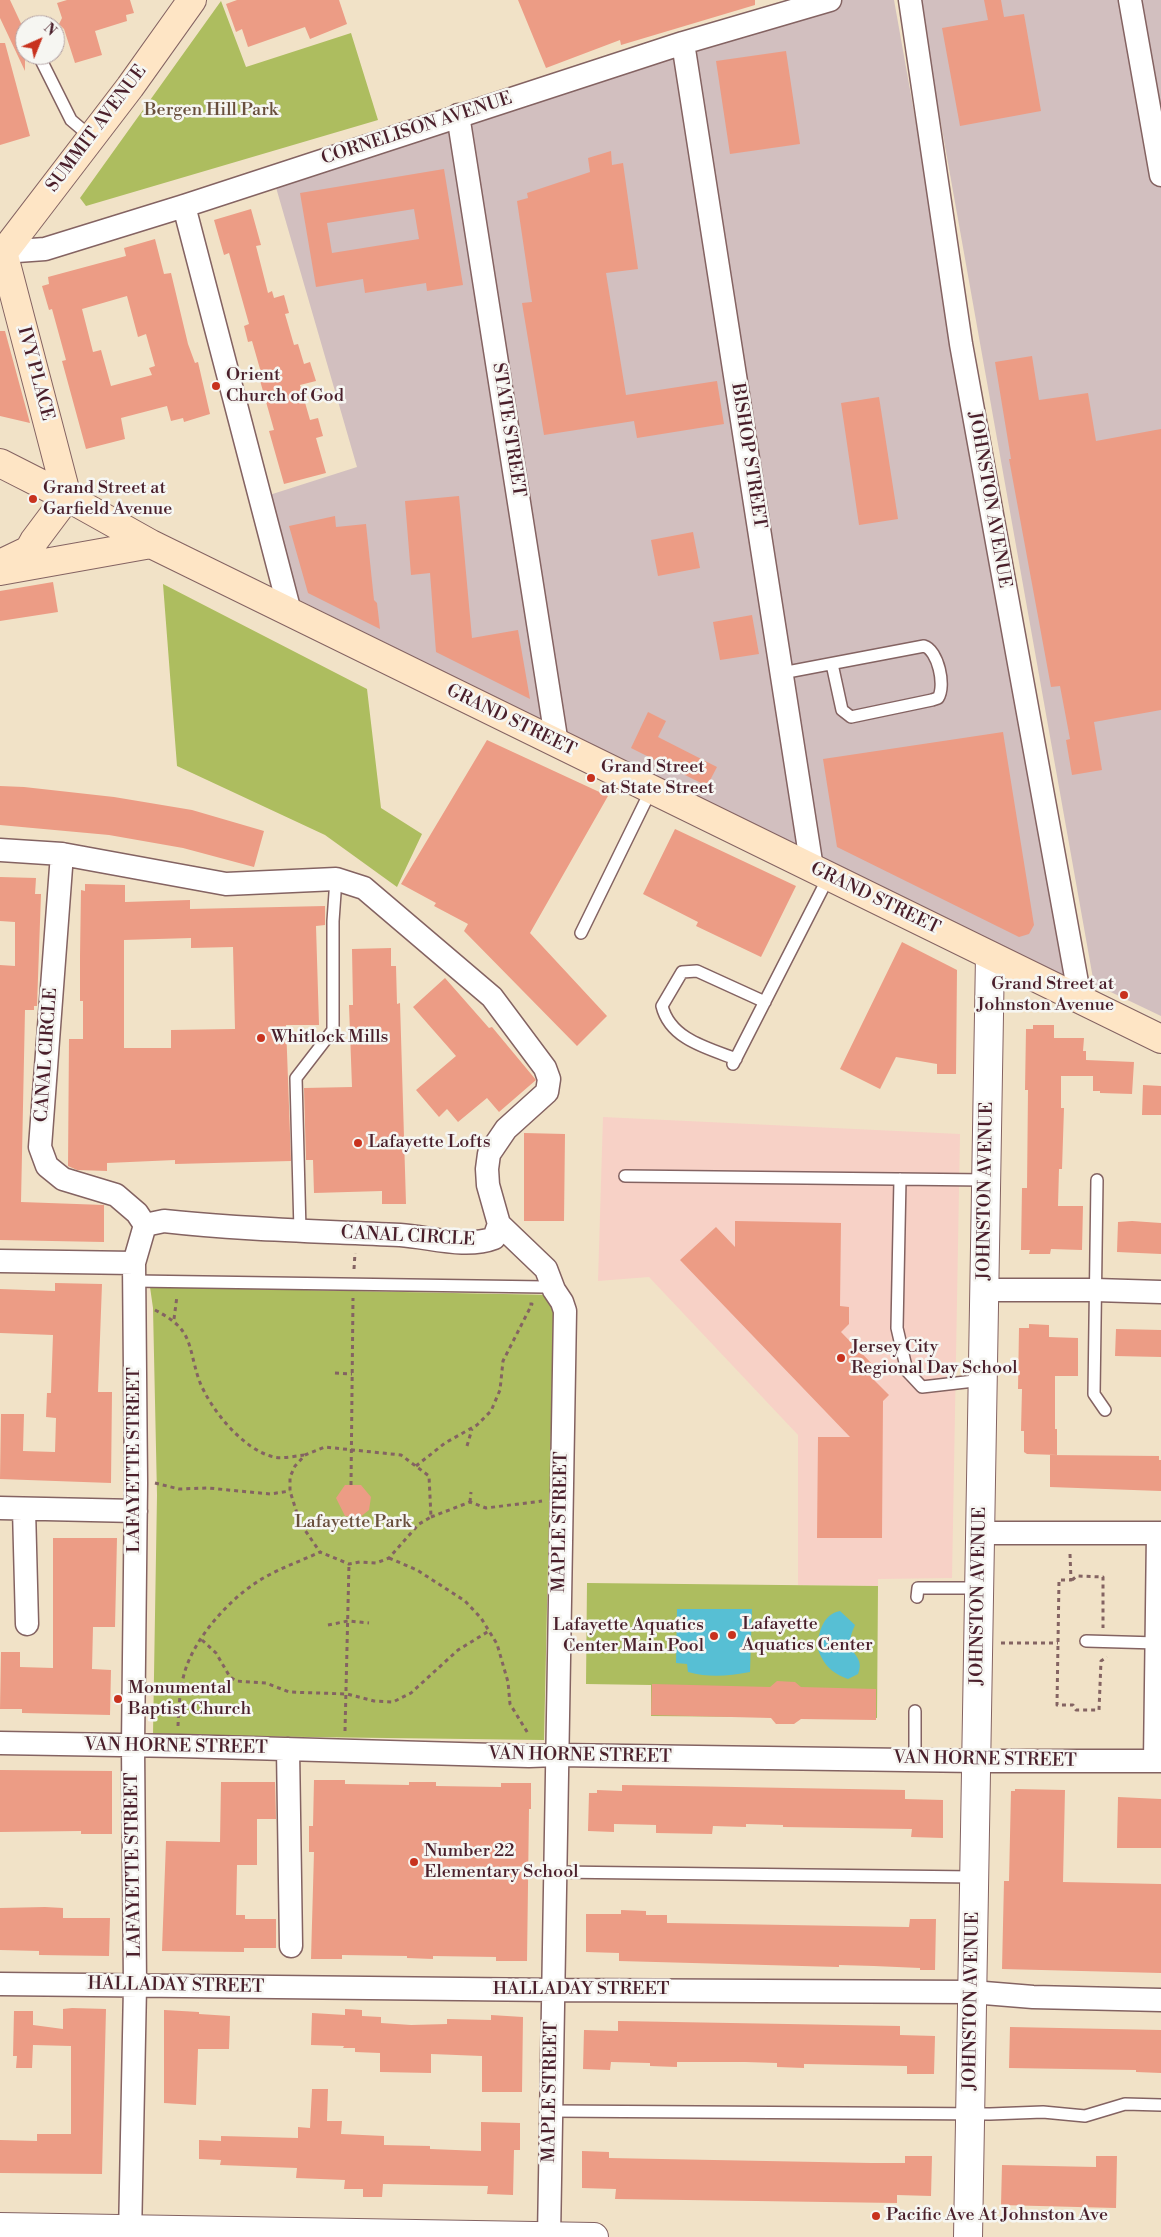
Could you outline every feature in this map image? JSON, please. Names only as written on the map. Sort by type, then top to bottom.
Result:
[{"type":"main road","name":"SUMMIT AVENUE","points":[[2,254],[130,87],[192,0]]},
{"type":"main road","name":"IVY PLACE","points":[[2,254],[67,497]]},
{"type":"main road","name":"GRAND STREET","points":[[0,463],[67,497],[151,544],[1161,1039]]},
{"type":"main road","points":[[0,564],[29,550],[67,497]]},
{"type":"main road","points":[[0,571],[151,544]]},
{"type":"street","name":"CORNELISON AVENUE","points":[[2,254],[45,248],[184,206],[683,43],[830,0]]},
{"type":"street","name":"JOHNSTON AVENUE","points":[[910,0],[961,344],[1080,999]]},
{"type":"street","points":[[1130,0],[1161,175]]},
{"type":"street","name":"BISHOP STREET","points":[[683,43],[782,673],[821,872]]},
{"type":"street","name":"STATE STREET","points":[[458,116],[558,744]]},
{"type":"street","points":[[184,206],[290,612]]},
{"type":"street","name":"CANAL CIRCLE","points":[[0,850],[62,854],[226,884],[336,880],[364,888],[492,997],[545,1068],[549,1079],[547,1092],[506,1130],[489,1154],[487,1169],[492,1200],[499,1224],[494,1238],[481,1243],[401,1235],[356,1235],[164,1220],[145,1225],[137,1213],[116,1195],[63,1179],[47,1166],[40,1147],[62,854]]},
{"type":"street","name":"JOHNSTON AVENUE","points":[[968,2237],[990,956]]},
{"type":"street","name":"MAPLE STREET","points":[[499,1224],[546,1269],[565,1311],[549,2237]]},
{"type":"street","name":"LAFAYETTE STREET","points":[[130,2233],[134,1986],[133,1746],[136,1512],[134,1272],[145,1225]]},
{"type":"street","points":[[0,1261],[134,1272]]},
{"type":"street","points":[[984,1290],[1161,1292]]},
{"type":"street","points":[[0,1508],[136,1512]]},
{"type":"street","points":[[24,1509],[27,1624]]},
{"type":"street","points":[[980,1533],[1160,1533],[1157,1643],[1158,1761]]},
{"type":"street","name":"VAN HORNE STREET","points":[[0,1743],[529,1756],[1158,1761]]},
{"type":"street","points":[[288,1749],[292,1946]]},
{"type":"street","name":"HALLADAY STREET","points":[[0,1984],[972,1992],[1033,1997],[1161,2000]]},
{"type":"street","points":[[0,2227],[130,2233],[594,2237]]},
{"type":"lane","points":[[44,65],[71,120],[92,137]]},
{"type":"lane","points":[[782,673],[924,646],[933,650],[942,688],[938,698],[932,700],[851,717],[842,710],[832,664]]},
{"type":"lane","points":[[581,933],[651,790]]},
{"type":"lane","points":[[765,1002],[697,971],[689,971],[682,972],[662,1006],[664,1016],[681,1035],[734,1062],[765,1002],[821,872]]},
{"type":"lane","points":[[300,1231],[296,1078],[333,1030],[336,880]]},
{"type":"lane","points":[[625,1176],[986,1180]]},
{"type":"lane","points":[[900,1180],[897,1328],[908,1371],[922,1387],[983,1380]]},
{"type":"lane","points":[[1097,1180],[1094,1394],[1105,1410]]},
{"type":"lane","points":[[134,1272],[354,1283],[545,1287],[554,1290]]},
{"type":"lane","points":[[917,1598],[918,1588],[979,1588]]},
{"type":"lane","points":[[1086,1641],[1157,1643]]},
{"type":"lane","points":[[915,1711],[915,1760]]},
{"type":"lane","points":[[555,1872],[974,1878]]},
{"type":"lane","points":[[551,2111],[1043,2112],[1085,2116],[1125,2104],[1161,2105]]},
{"type":"path","points":[[351,1485],[356,1235]]},
{"type":"path","points":[[416,1466],[444,1443],[472,1428],[491,1411],[500,1390],[503,1361],[532,1304]]},
{"type":"path","points":[[153,1308],[174,1319],[190,1342],[199,1380],[205,1393],[224,1422],[257,1451],[276,1457],[305,1455],[326,1447],[351,1448],[401,1455],[429,1476],[430,1517]]},
{"type":"path","points":[[335,1373],[352,1374]]},
{"type":"path","points":[[467,1446],[472,1428]]},
{"type":"path","points":[[305,1455],[295,1466],[290,1477],[290,1491],[300,1523],[320,1552],[349,1564],[360,1562],[376,1563],[389,1558],[420,1524],[430,1517],[470,1502],[486,1508],[542,1501]]},
{"type":"path","points":[[155,1483],[179,1488],[208,1488],[270,1494],[290,1491]]},
{"type":"path","points":[[470,1502],[471,1492]]},
{"type":"path","points":[[177,1733],[180,1692],[190,1658],[230,1603],[255,1583],[320,1552]]},
{"type":"path","points":[[389,1558],[417,1570],[465,1601],[481,1618],[497,1644],[503,1664],[510,1704],[530,1738]]},
{"type":"path","points":[[345,1735],[349,1564]]},
{"type":"path","points":[[1071,1580],[1077,1576],[1103,1577],[1102,1626],[1109,1631]]},
{"type":"path","points":[[328,1626],[348,1621],[369,1623]]},
{"type":"path","points":[[202,1640],[216,1653],[230,1677],[236,1681],[266,1684],[289,1692],[347,1694],[384,1702],[393,1702],[402,1699],[458,1650],[489,1631]]},
{"type":"path","points":[[1000,1643],[1058,1643]]},
{"type":"shaded area","points":[[843,0],[894,0],[1069,981],[291,596],[260,498],[357,467],[275,184]]},
{"type":"shaded area","points":[[919,0],[1161,0],[1161,1016],[1094,984]]},
{"type":"shaded area","name":"Jersey City Regional Day School","points":[[603,1117],[960,1134],[952,1578],[878,1579],[878,1586],[798,1585],[798,1435],[649,1277],[598,1281]]},
{"type":"green space","name":"Bergen Hill Park","points":[[221,1],[246,67],[351,33],[378,120],[86,206],[80,198]]},
{"type":"green space","points":[[163,584],[367,689],[381,808],[422,834],[397,887],[325,835],[177,766]]},
{"type":"green space","name":"Lafayette Park","points":[[150,1287],[554,1295],[544,1740],[153,1735],[157,1495],[153,1308]]},
{"type":"green space","name":"Lafayette Aquatics Center","points":[[587,1583],[878,1586],[877,1718],[651,1716],[651,1685],[586,1684]]},
{"type":"water","name":"Lafayette Aquatics Center Main Pool","points":[[677,1609],[752,1609],[750,1672],[711,1676],[688,1672],[687,1664],[676,1663]]},
{"type":"water","points":[[840,1611],[855,1625],[850,1643],[860,1667],[858,1674],[848,1679],[828,1667],[817,1647],[823,1624],[830,1616]]},
{"type":"building","points":[[0,0],[10,0],[17,15],[15,15],[15,50],[0,18]]},
{"type":"building","points":[[67,0],[130,0],[134,13],[126,15],[127,21],[95,31],[102,55],[75,63],[65,32],[65,15],[61,15],[57,3]]},
{"type":"building","points":[[237,0],[339,0],[347,24],[310,39],[305,27],[248,47],[242,29],[236,32],[226,4]]},
{"type":"building","points":[[518,0],[755,0],[755,5],[621,45],[620,40],[546,68]]},
{"type":"building","points":[[984,0],[1001,0],[1004,17],[1024,14],[1041,111],[960,126],[942,28],[988,20]]},
{"type":"building","points":[[0,43],[5,43],[30,136],[0,145]]},
{"type":"building","points":[[786,51],[800,144],[730,154],[716,61]]},
{"type":"building","points":[[611,151],[612,165],[623,163],[638,269],[606,273],[626,395],[717,381],[724,424],[637,438],[634,421],[544,435],[522,303],[532,302],[517,201],[528,198],[527,193],[590,172],[588,158]]},
{"type":"building","points":[[444,169],[463,285],[427,291],[426,283],[365,293],[363,279],[316,287],[300,193]],"holes":[[[414,209],[419,239],[332,253],[327,223]]]},
{"type":"building","points":[[251,209],[261,245],[256,246],[268,293],[272,291],[274,298],[284,295],[289,313],[285,314],[294,345],[298,344],[304,364],[310,362],[316,381],[300,385],[310,420],[318,418],[323,436],[316,438],[326,473],[284,484],[269,431],[274,430],[259,377],[262,376],[252,341],[248,342],[244,326],[249,324],[229,253],[224,255],[214,220]]},
{"type":"building","points":[[155,239],[164,274],[171,273],[188,344],[195,363],[198,362],[210,414],[184,422],[183,418],[171,421],[167,406],[121,418],[125,439],[86,449],[62,361],[66,360],[52,309],[49,310],[42,286],[49,284],[48,277],[126,256],[124,248]],"holes":[[[127,296],[138,337],[146,334],[155,366],[149,368],[152,375],[111,386],[101,350],[93,352],[82,309]]]},
{"type":"building","points":[[0,331],[5,331],[30,423],[0,416]]},
{"type":"building","points":[[1032,356],[1039,400],[1088,393],[1096,441],[1161,429],[1161,710],[1094,722],[1102,770],[1072,775],[1066,740],[1070,739],[1060,686],[1051,687],[1009,459],[1011,459],[995,362]]},
{"type":"building","points":[[879,397],[898,519],[859,525],[841,403]]},
{"type":"building","points":[[459,496],[472,638],[518,630],[530,699],[436,652],[430,573],[411,575],[405,501]]},
{"type":"building","points":[[335,516],[336,527],[366,524],[374,600],[377,603],[380,629],[308,593],[289,526]]},
{"type":"building","points":[[693,532],[700,568],[658,576],[651,540]]},
{"type":"building","points":[[53,582],[58,612],[0,621],[0,591]]},
{"type":"building","points":[[752,615],[759,654],[720,660],[713,622]]},
{"type":"building","points":[[648,712],[666,721],[658,737],[717,767],[707,786],[631,748]]},
{"type":"building","points":[[1003,732],[1034,925],[1029,934],[1019,937],[837,847],[823,759]]},
{"type":"building","points":[[487,740],[608,796],[530,933],[607,1016],[577,1046],[464,931],[468,924],[434,906],[436,903],[401,884]]},
{"type":"building","points":[[0,786],[114,797],[192,810],[264,831],[254,867],[183,848],[109,835],[0,825]]},
{"type":"building","points":[[675,829],[796,886],[761,957],[696,926],[698,922],[643,894]]},
{"type":"building","points":[[0,877],[36,878],[35,894],[41,894],[37,1006],[34,1006],[34,1010],[25,1010],[21,1202],[104,1205],[104,1242],[0,1240],[0,965],[15,966],[15,922],[0,921]]},
{"type":"building","points":[[85,884],[125,885],[125,902],[190,900],[190,909],[325,906],[325,925],[316,926],[319,1025],[286,1025],[291,1161],[175,1164],[175,1160],[107,1163],[107,1171],[77,1170],[68,1166],[69,1039],[83,1039],[83,1001],[80,1001],[81,890],[85,891]],"holes":[[[191,938],[191,948],[233,947],[235,1029],[171,1030],[171,1048],[124,1048],[124,940]]]},
{"type":"building","points":[[902,942],[957,970],[956,1074],[937,1074],[937,1064],[896,1057],[880,1089],[840,1069]]},
{"type":"building","name":"Lafayette Lofts","points":[[391,948],[391,966],[396,966],[397,1004],[400,1003],[406,1204],[382,1204],[382,1191],[314,1193],[313,1160],[306,1160],[304,1088],[352,1087],[349,1005],[353,1005],[352,949]]},
{"type":"building","points":[[445,978],[489,1028],[492,1027],[536,1080],[499,1112],[487,1098],[458,1122],[447,1109],[439,1117],[416,1090],[456,1056],[413,1007]]},
{"type":"building","points":[[1033,1025],[1054,1025],[1054,1038],[1084,1038],[1083,1051],[1086,1051],[1086,1060],[1134,1062],[1132,1094],[1093,1091],[1093,1076],[1061,1076],[1061,1108],[1064,1108],[1062,1169],[1059,1169],[1058,1206],[1083,1206],[1082,1250],[1051,1249],[1050,1254],[1029,1254],[1030,1250],[1021,1250],[1022,1188],[1027,1188],[1028,1090],[1025,1090],[1026,1029],[1033,1029]]},
{"type":"building","points":[[1143,1085],[1161,1086],[1161,1115],[1142,1115]]},
{"type":"building","points":[[524,1133],[565,1134],[564,1221],[524,1221]]},
{"type":"building","points":[[735,1221],[841,1223],[840,1306],[849,1307],[849,1324],[841,1332],[874,1366],[867,1373],[889,1395],[883,1401],[882,1538],[817,1538],[818,1437],[850,1437],[680,1260],[716,1227],[735,1247]]},
{"type":"building","points":[[1118,1222],[1161,1223],[1161,1254],[1117,1252]]},
{"type":"building","points":[[55,1283],[102,1284],[98,1392],[112,1392],[111,1483],[0,1479],[1,1414],[24,1414],[23,1451],[55,1452],[56,1418],[46,1417],[47,1393],[51,1393],[53,1335],[0,1333],[0,1289],[55,1291]]},
{"type":"building","points":[[1029,1324],[1049,1325],[1049,1337],[1078,1338],[1078,1376],[1055,1376],[1057,1455],[1027,1454],[1024,1452],[1024,1431],[1021,1431],[1022,1389],[1018,1389],[1019,1328],[1029,1328]]},
{"type":"building","points":[[1116,1329],[1161,1330],[1161,1357],[1115,1356]]},
{"type":"building","points":[[1050,1455],[1159,1456],[1159,1460],[1161,1460],[1161,1491],[1050,1487]]},
{"type":"building","points":[[345,1485],[361,1485],[371,1497],[369,1510],[359,1518],[345,1516],[336,1498]]},
{"type":"building","points":[[53,1538],[117,1538],[115,1627],[93,1627],[92,1669],[111,1670],[110,1715],[22,1713],[22,1709],[0,1709],[1,1652],[20,1652],[20,1667],[53,1668]]},
{"type":"building","points":[[777,1681],[795,1682],[801,1687],[876,1689],[876,1720],[801,1719],[794,1724],[776,1724],[771,1718],[651,1715],[652,1684],[770,1687]]},
{"type":"building","points":[[0,1770],[112,1771],[112,1834],[81,1834],[81,1831],[0,1832]]},
{"type":"building","name":"Number 22 Elementary School","points":[[314,1780],[345,1780],[345,1784],[409,1785],[409,1782],[436,1782],[436,1786],[501,1787],[501,1783],[531,1783],[527,1961],[496,1961],[496,1957],[433,1956],[433,1959],[407,1958],[407,1956],[342,1955],[342,1959],[311,1959],[314,1852],[309,1852],[309,1826],[313,1826]]},
{"type":"building","points":[[221,1782],[275,1782],[276,1819],[257,1819],[257,1865],[237,1865],[236,1915],[245,1915],[245,1919],[276,1919],[276,1948],[244,1948],[244,1952],[162,1951],[166,1841],[220,1842]]},
{"type":"building","points":[[622,1785],[905,1790],[905,1799],[943,1800],[943,1838],[911,1837],[912,1829],[783,1827],[783,1825],[746,1824],[746,1827],[713,1826],[712,1834],[656,1833],[656,1825],[614,1824],[614,1832],[588,1831],[589,1793],[597,1793],[597,1790],[622,1791]]},
{"type":"building","points":[[1015,1789],[1065,1790],[1063,1882],[1161,1884],[1161,1973],[1002,1969],[1004,1881],[1009,1881],[1011,1791],[1015,1791]]},
{"type":"building","points":[[1118,1797],[1161,1799],[1161,1848],[1117,1848]]},
{"type":"building","points":[[0,1908],[63,1908],[63,1918],[110,1918],[109,1956],[39,1955],[39,1951],[0,1950]]},
{"type":"building","points":[[621,1910],[646,1911],[646,1915],[667,1915],[667,1923],[909,1927],[910,1919],[936,1919],[935,1970],[839,1965],[839,1967],[619,1961],[619,1953],[586,1952],[586,1914],[621,1914]]},
{"type":"building","points":[[63,2009],[106,2009],[102,2174],[0,2173],[0,2140],[37,2141],[37,2134],[71,2134],[71,2046],[33,2045],[32,2068],[16,2068],[17,2056],[13,2056],[14,2011],[33,2011],[33,2025],[63,2029]]},
{"type":"building","points":[[345,2009],[362,2010],[362,2016],[381,2017],[381,2023],[411,2025],[447,2024],[447,2019],[491,2020],[491,2015],[523,2017],[522,2092],[482,2092],[482,2056],[431,2054],[431,2073],[380,2072],[380,2053],[355,2052],[355,2048],[343,2048],[344,2046],[311,2045],[312,2013],[345,2015]]},
{"type":"building","points":[[164,2010],[230,2016],[229,2049],[198,2049],[196,2105],[164,2103]]},
{"type":"building","points":[[618,2021],[900,2026],[900,2035],[935,2036],[934,2074],[907,2074],[907,2066],[804,2064],[804,2068],[777,2067],[777,2063],[745,2062],[677,2062],[677,2067],[650,2066],[650,2063],[611,2062],[610,2070],[583,2069],[584,2030],[618,2031]]},
{"type":"building","points":[[1010,2027],[1161,2030],[1161,2073],[1136,2072],[1136,2070],[1009,2068]]},
{"type":"building","points":[[312,2089],[328,2089],[327,2121],[342,2121],[341,2134],[384,2136],[384,2145],[430,2146],[430,2149],[481,2151],[481,2122],[520,2123],[520,2150],[514,2150],[513,2195],[487,2194],[488,2186],[383,2184],[382,2197],[363,2197],[363,2189],[344,2189],[345,2180],[296,2178],[297,2168],[220,2165],[221,2160],[199,2159],[199,2140],[221,2141],[221,2136],[298,2138],[298,2127],[310,2128]]},
{"type":"building","points":[[582,2151],[609,2152],[609,2158],[871,2163],[905,2163],[905,2156],[932,2156],[931,2196],[897,2195],[897,2203],[615,2199],[616,2189],[582,2188]]},
{"type":"building","points":[[1096,2156],[1117,2156],[1116,2208],[1001,2205],[1002,2165],[1096,2167]]},
{"type":"place","name":"Orient Church of God","points":[[216,386]]},
{"type":"place","name":"Grand Street at Garfield Avenue","points":[[33,499]]},
{"type":"place","name":"Grand Street at State Street","points":[[591,778]]},
{"type":"place","name":"Grand Street at Johnston Avenue","points":[[1124,995]]},
{"type":"place","name":"Whitlock Mills","points":[[261,1038]]},
{"type":"place","name":"Lafayette Lofts","points":[[358,1143]]},
{"type":"place","name":"Jersey City Regional Day School","points":[[841,1358]]},
{"type":"place","name":"Lafayette Aquatics Center","points":[[732,1635]]},
{"type":"place","name":"Lafayette Aquatics Center Main Pool","points":[[714,1636]]},
{"type":"place","name":"Monumental Baptist Church","points":[[118,1699]]},
{"type":"place","name":"Number 22 Elementary School","points":[[414,1862]]},
{"type":"place","name":"Pacific Ave At Johnston Ave","points":[[876,2216]]}]
